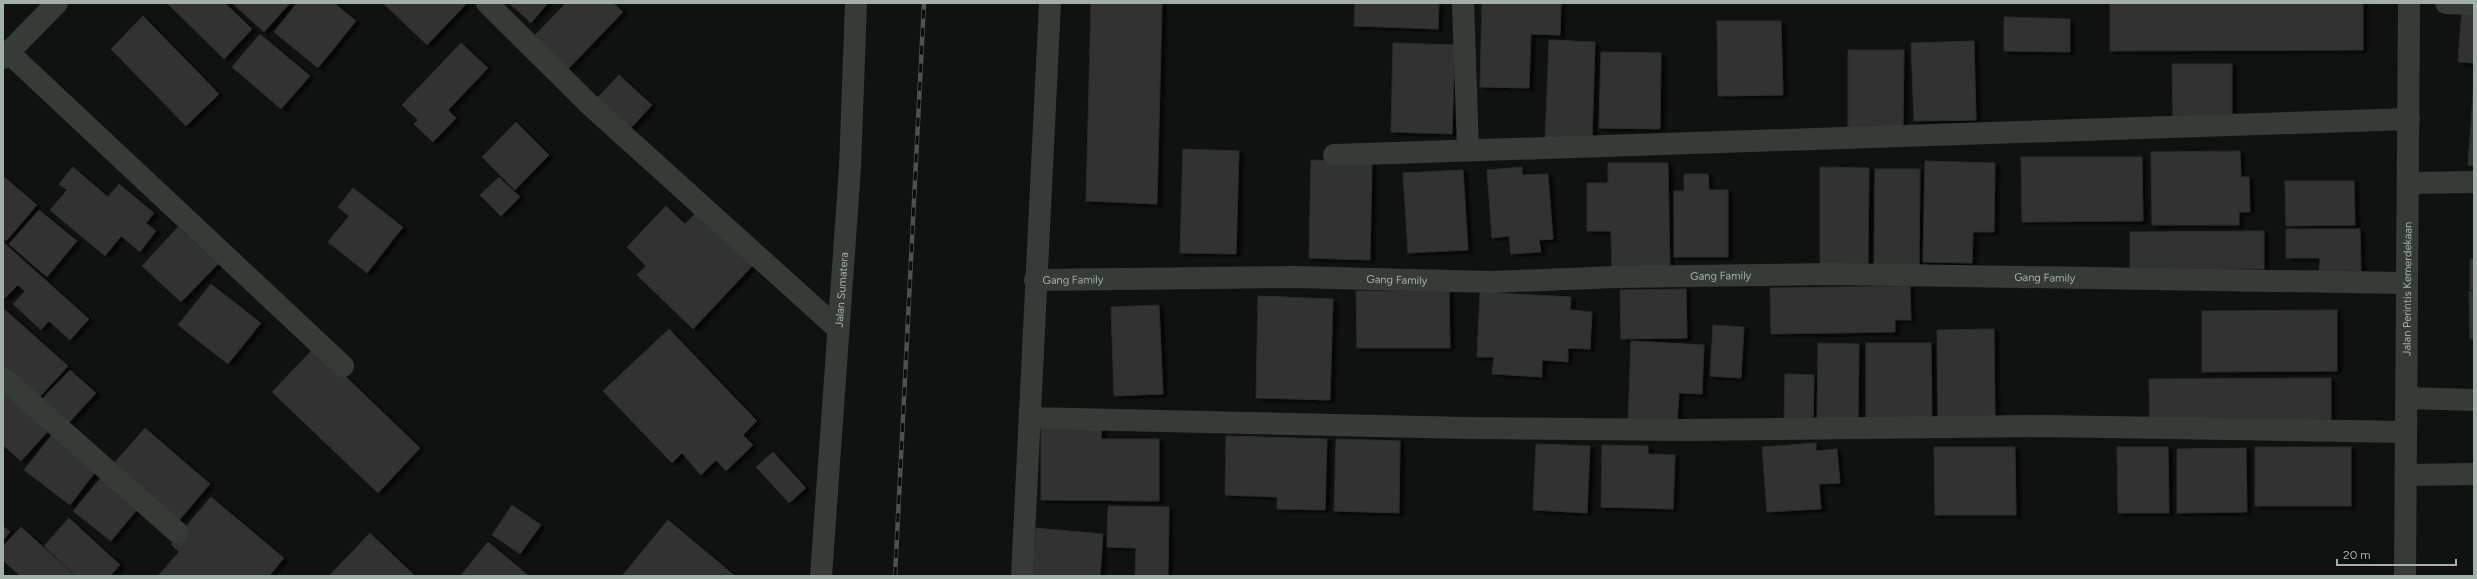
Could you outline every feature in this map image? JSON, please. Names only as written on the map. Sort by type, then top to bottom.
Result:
[{"type":"street","points":[[57,3],[6,56],[343,366]]},
{"type":"street","points":[[487,3],[589,104],[837,328]]},
{"type":"street","name":"Jalan Sumatera","points":[[821,576],[837,328],[850,168],[856,3]]},
{"type":"street","points":[[1022,576],[1035,280],[1050,3]]},
{"type":"street","points":[[1464,3],[1468,150]]},
{"type":"street","name":"Jalan Perintis Kemerdekaan","points":[[2405,576],[2409,3]]},
{"type":"street","points":[[2446,3],[2474,4]]},
{"type":"street","points":[[1334,155],[2409,119]]},
{"type":"street","points":[[2408,183],[2474,182]]},
{"type":"street","name":"Gang Family","points":[[1035,280],[1294,277],[1491,282],[1616,277],[1834,274],[2407,283]]},
{"type":"street","points":[[3,378],[177,532]]},
{"type":"street","points":[[2407,398],[2474,400]]},
{"type":"street","points":[[1030,418],[1467,428],[1687,430],[2044,426],[2406,432]]},
{"type":"street","points":[[2406,475],[2474,474]]},
{"type":"building","points":[[167,3],[225,3],[252,29],[224,59]]},
{"type":"building","points":[[232,3],[290,3],[264,32]]},
{"type":"building","points":[[297,3],[334,3],[356,21],[318,68],[274,32]]},
{"type":"building","points":[[383,3],[467,3],[427,45]]},
{"type":"building","points":[[509,3],[548,3],[531,23]]},
{"type":"building","points":[[566,3],[613,3],[623,12],[568,69],[534,36]]},
{"type":"building","points":[[1091,3],[1162,3],[1157,204],[1086,201]]},
{"type":"building","points":[[1355,3],[1439,3],[1438,29],[1354,26]]},
{"type":"building","points":[[1482,3],[1561,3],[1560,35],[1531,34],[1529,88],[1480,87]]},
{"type":"building","points":[[2110,3],[2363,3],[2363,50],[2110,51]]},
{"type":"building","points":[[2462,9],[2474,10],[2474,63],[2458,62]]},
{"type":"building","points":[[143,16],[219,94],[186,126],[111,49]]},
{"type":"building","points":[[2004,17],[2070,19],[2070,52],[2004,51]]},
{"type":"building","points":[[1717,21],[1781,21],[1783,95],[1718,96]]},
{"type":"building","points":[[260,34],[310,76],[281,109],[232,67]]},
{"type":"building","points":[[1549,40],[1595,42],[1592,142],[1545,141]]},
{"type":"building","points":[[1974,41],[1976,120],[1914,121],[1911,43]]},
{"type":"building","points":[[461,43],[488,68],[448,110],[456,118],[433,142],[414,124],[418,120],[402,105]]},
{"type":"building","points":[[1393,43],[1455,45],[1452,134],[1391,132]]},
{"type":"building","points":[[1848,50],[1904,50],[1903,128],[1848,128]]},
{"type":"building","points":[[1601,52],[1661,53],[1660,129],[1599,128]]},
{"type":"building","points":[[2172,64],[2232,64],[2232,116],[2173,116]]},
{"type":"building","points":[[619,75],[652,105],[630,129],[596,99]]},
{"type":"building","points":[[2474,81],[2474,166],[2468,165]]},
{"type":"building","points":[[516,122],[549,155],[515,190],[482,157]]},
{"type":"building","points":[[1183,149],[1239,151],[1236,254],[1180,253]]},
{"type":"building","points":[[2240,151],[2241,177],[2249,177],[2250,212],[2239,212],[2239,225],[2152,225],[2151,152]]},
{"type":"building","points":[[2021,157],[2142,157],[2143,221],[2022,222]]},
{"type":"building","points":[[1311,160],[1372,162],[1370,260],[1309,258]]},
{"type":"building","points":[[1925,161],[1995,163],[1994,232],[1973,232],[1972,263],[1923,262]]},
{"type":"building","points":[[1608,163],[1668,163],[1670,269],[1612,269],[1611,231],[1587,231],[1587,183],[1608,183]]},
{"type":"building","points":[[73,167],[108,197],[119,184],[154,213],[146,223],[156,231],[140,252],[121,236],[105,256],[50,210],[67,190],[59,184]]},
{"type":"building","points":[[1522,167],[1522,175],[1548,174],[1553,239],[1539,240],[1541,252],[1511,254],[1509,236],[1492,238],[1487,170]]},
{"type":"building","points":[[1820,167],[1869,168],[1868,264],[1820,264]]},
{"type":"building","points":[[1875,169],[1920,169],[1919,274],[1874,274]]},
{"type":"building","points":[[1463,170],[1468,250],[1408,253],[1403,173]]},
{"type":"building","points":[[1684,174],[1708,174],[1709,190],[1728,190],[1728,257],[1674,257],[1674,191],[1684,191]]},
{"type":"building","points":[[3,176],[37,205],[6,241],[3,239]]},
{"type":"building","points":[[499,177],[520,197],[501,216],[480,195]]},
{"type":"building","points":[[2285,181],[2354,181],[2355,225],[2286,226]]},
{"type":"building","points":[[353,188],[403,227],[367,273],[328,242],[349,216],[338,207]]},
{"type":"building","points":[[666,206],[685,224],[699,210],[755,263],[693,329],[637,275],[646,266],[627,247]]},
{"type":"building","points":[[39,210],[77,241],[47,277],[9,244]]},
{"type":"building","points":[[178,227],[218,264],[181,302],[142,266]]},
{"type":"building","points":[[2286,229],[2360,229],[2361,271],[2319,271],[2320,258],[2286,258]]},
{"type":"building","points":[[2264,231],[2264,269],[2130,269],[2130,232]]},
{"type":"building","points":[[3,242],[89,319],[70,340],[49,321],[41,330],[13,304],[25,291],[18,285],[5,298],[3,296]]},
{"type":"building","points":[[2470,259],[2474,259],[2474,289],[2470,290]]},
{"type":"building","points":[[211,284],[261,323],[228,364],[178,325]]},
{"type":"building","points":[[1910,286],[1911,320],[1895,320],[1895,332],[1771,334],[1770,288]]},
{"type":"building","points":[[1686,289],[1687,338],[1621,339],[1620,290]]},
{"type":"building","points":[[1356,291],[1449,291],[1450,348],[1357,348]]},
{"type":"building","points":[[2469,291],[2474,291],[2474,339],[2470,339]]},
{"type":"building","points":[[1480,292],[1571,297],[1570,310],[1592,312],[1590,349],[1568,348],[1568,362],[1542,360],[1542,377],[1492,374],[1494,357],[1477,357]]},
{"type":"building","points":[[1258,296],[1333,299],[1330,400],[1256,398]]},
{"type":"building","points":[[1159,305],[1163,394],[1114,396],[1111,307]]},
{"type":"building","points":[[3,308],[68,366],[37,400],[3,369]]},
{"type":"building","points":[[2337,310],[2337,371],[2202,372],[2202,311]]},
{"type":"building","points":[[1713,325],[1744,327],[1741,378],[1710,376]]},
{"type":"building","points":[[669,329],[757,421],[743,435],[753,445],[726,471],[716,460],[701,475],[682,453],[672,463],[603,391]]},
{"type":"building","points":[[1994,329],[1995,420],[1938,420],[1937,330]]},
{"type":"building","points":[[1631,341],[1704,345],[1702,394],[1679,393],[1677,425],[1628,423]]},
{"type":"building","points":[[1818,343],[1859,344],[1858,425],[1817,425]]},
{"type":"building","points":[[1866,343],[1931,343],[1932,423],[1866,423]]},
{"type":"building","points":[[315,347],[420,448],[378,493],[272,392]]},
{"type":"building","points":[[70,370],[96,393],[64,428],[38,403]]},
{"type":"building","points":[[1785,374],[1814,375],[1813,424],[1784,423]]},
{"type":"building","points":[[2331,378],[2331,422],[2150,423],[2149,379]]},
{"type":"building","points":[[3,387],[50,429],[21,461],[3,445]]},
{"type":"building","points":[[1041,427],[1102,427],[1101,439],[1159,439],[1159,501],[1041,500]]},
{"type":"building","points":[[145,428],[210,484],[176,524],[110,468]]},
{"type":"building","points":[[54,432],[100,466],[70,505],[24,470]]},
{"type":"building","points":[[1226,436],[1327,439],[1325,510],[1277,509],[1277,497],[1225,495]]},
{"type":"building","points":[[1336,439],[1400,441],[1399,513],[1334,511]]},
{"type":"building","points":[[1816,443],[1816,451],[1837,449],[1840,483],[1819,484],[1821,509],[1767,512],[1762,447]]},
{"type":"building","points":[[1536,444],[1590,446],[1587,513],[1533,510]]},
{"type":"building","points":[[1602,445],[1648,446],[1648,454],[1675,455],[1673,509],[1601,507]]},
{"type":"building","points":[[1934,447],[2015,447],[2016,515],[1935,515]]},
{"type":"building","points":[[2117,447],[2168,447],[2169,513],[2118,513]]},
{"type":"building","points":[[2255,447],[2351,447],[2351,506],[2255,506]]},
{"type":"building","points":[[2246,448],[2247,512],[2177,513],[2177,449]]},
{"type":"building","points":[[773,452],[806,488],[789,503],[756,467]]},
{"type":"building","points":[[104,474],[141,505],[111,541],[73,511]]},
{"type":"building","points":[[211,497],[284,558],[269,576],[158,576],[179,552],[171,544]]},
{"type":"building","points":[[512,505],[541,525],[520,554],[492,535]]},
{"type":"building","points":[[1108,506],[1169,507],[1168,575],[1135,575],[1136,548],[1107,547]]},
{"type":"building","points":[[69,518],[120,565],[110,576],[76,576],[44,546]]},
{"type":"building","points":[[668,520],[735,576],[622,576]]},
{"type":"building","points":[[3,526],[10,532],[3,540]]},
{"type":"building","points":[[21,527],[75,576],[17,576],[19,575],[3,560],[3,546]]},
{"type":"building","points":[[1036,528],[1103,534],[1100,576],[1032,576]]},
{"type":"building","points":[[370,533],[415,576],[329,576]]},
{"type":"building","points":[[488,542],[529,576],[464,576],[462,574]]},
{"type":"railway","points":[[895,576],[924,3]]}]
